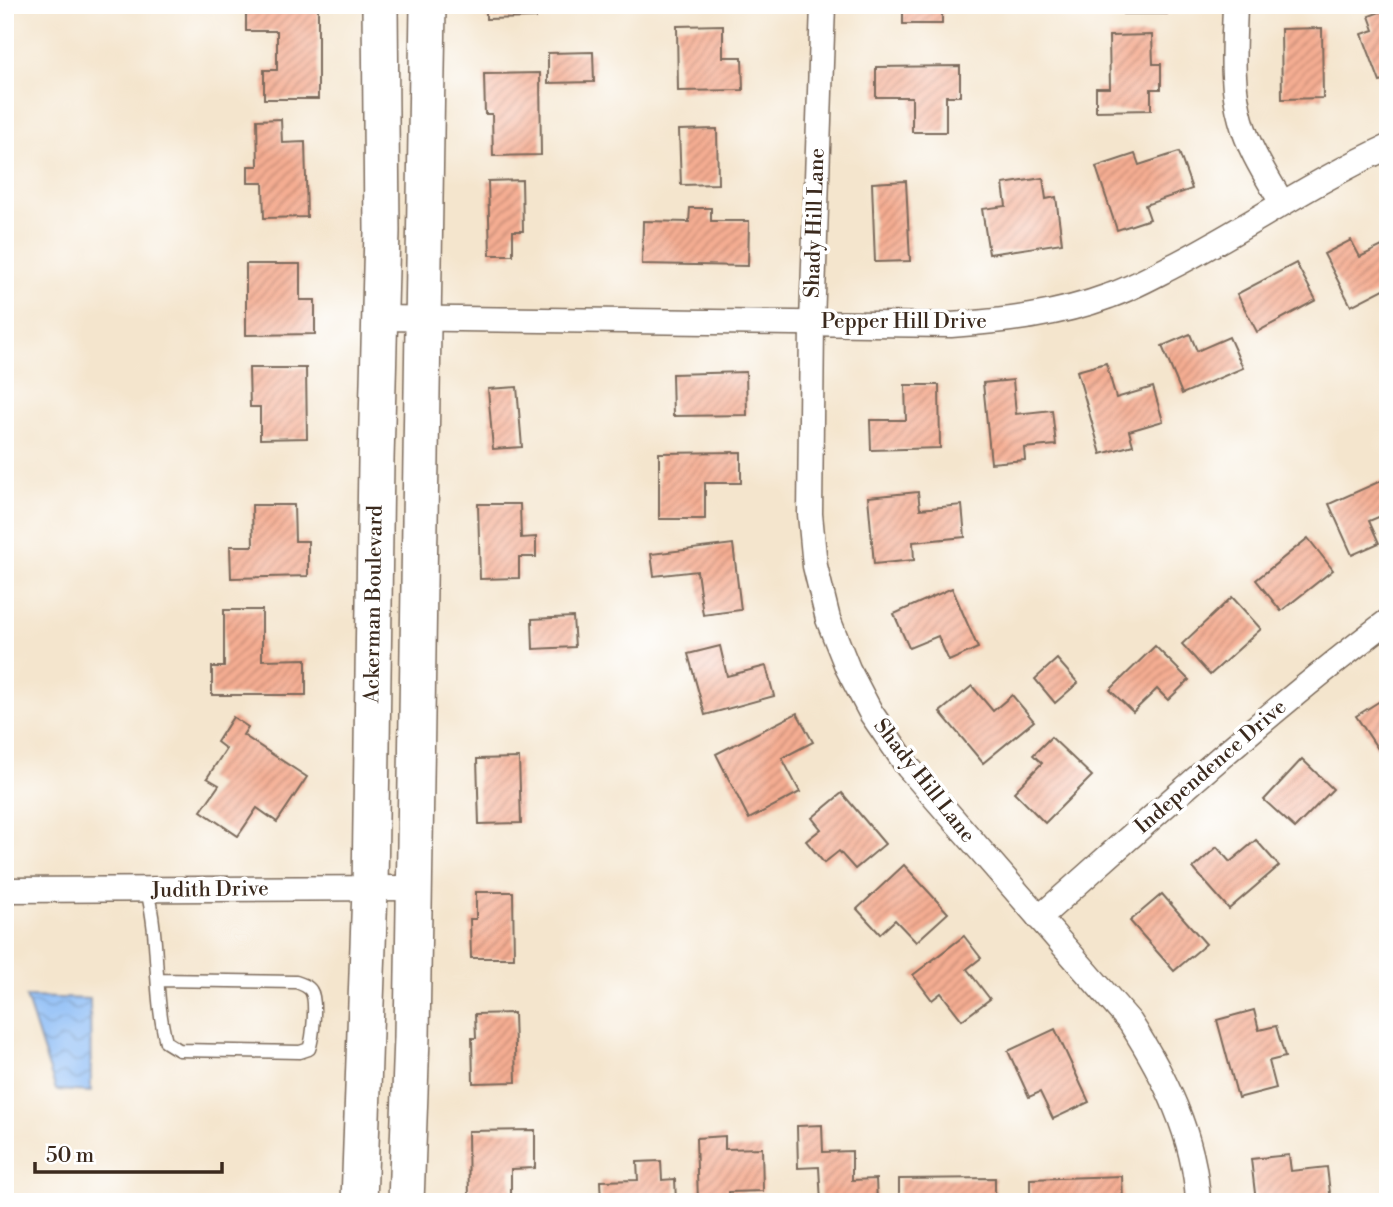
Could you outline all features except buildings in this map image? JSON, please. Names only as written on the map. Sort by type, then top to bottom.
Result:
[{"type":"street","name":"Ackerman Boulevard","points":[[359,1202],[370,889],[383,230],[380,5]]},
{"type":"street","name":"Ackerman Boulevard","points":[[406,1202],[412,1037],[428,5]]},
{"type":"street","name":"Shady Hill Lane","points":[[822,5],[812,323],[810,514],[815,566],[833,631],[848,669],[871,713],[908,767],[1130,1021],[1156,1062],[1175,1105],[1189,1150],[1198,1202]]},
{"type":"street","points":[[1235,5],[1234,90],[1241,122],[1258,162],[1282,203]]},
{"type":"street","name":"Pepper Hill Drive","points":[[380,318],[951,325],[1002,321],[1057,312],[1110,296],[1138,284],[1202,251],[1354,162],[1388,147]]},
{"type":"street","name":"Independence Drive","points":[[1039,918],[1219,759],[1334,662],[1388,621]]},
{"type":"street","name":"Judith Drive","points":[[5,890],[414,888]]},
{"type":"lane","points":[[147,891],[154,920],[160,1018],[166,1042],[178,1051],[300,1052],[309,1049],[312,1040],[313,994],[308,987],[296,982],[158,980]]},
{"type":"water","points":[[26,997],[90,999],[91,1092],[56,1090]]}]
